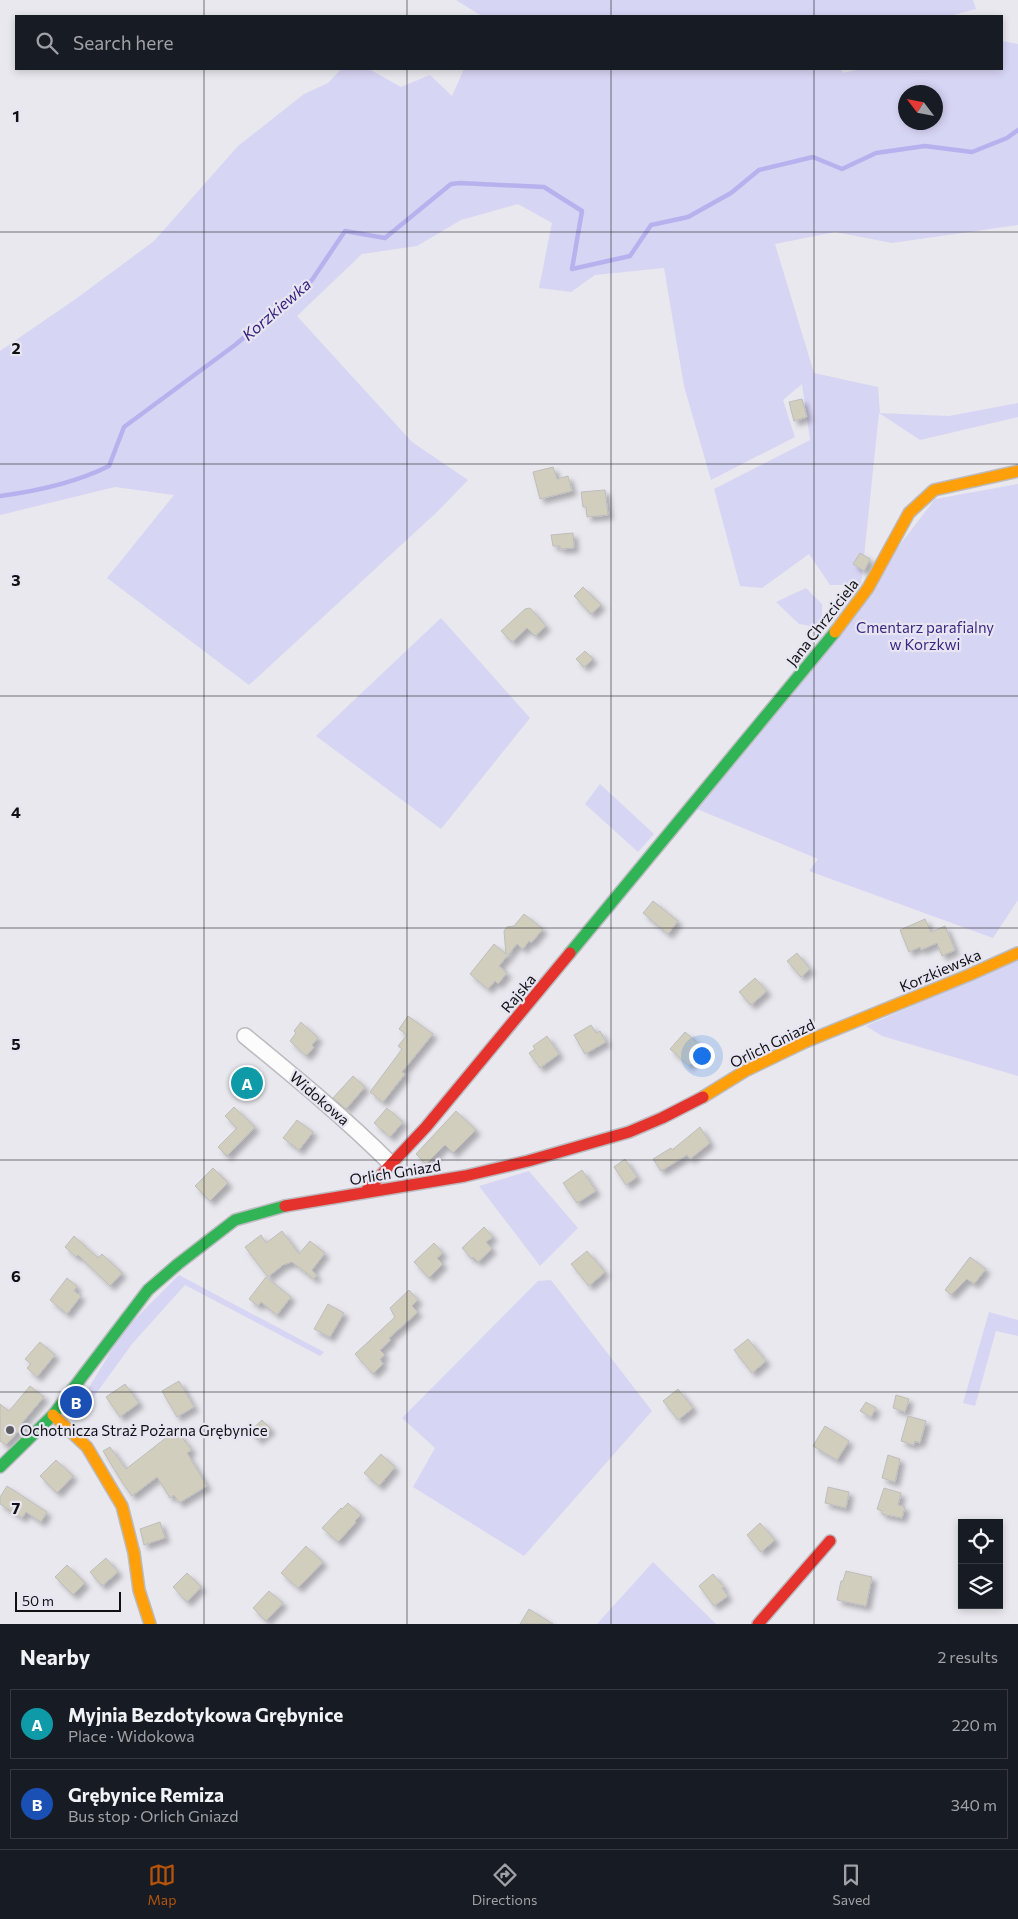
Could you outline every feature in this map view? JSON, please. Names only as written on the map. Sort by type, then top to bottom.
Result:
[{"type":"street","name":"Jana Chrzciciela","points":[[689,810],[850,614],[868,588],[909,513],[918,502],[934,490],[1018,471]]},
{"type":"street","name":"Rajska","points":[[366,1192],[426,1127],[689,810]]},
{"type":"street","name":"Korzkiewska","points":[[873,1014],[969,976],[1018,952]]},
{"type":"street","name":"Orlich Gniazd","points":[[0,1467],[53,1415],[114,1332],[148,1290],[235,1220],[277,1207],[465,1176],[528,1161],[629,1132],[662,1118],[709,1094],[745,1071],[804,1042],[873,1014]]},
{"type":"street","name":"Widokowa","points":[[245,1036],[306,1086],[391,1164]]},
{"type":"street","points":[[53,1415],[87,1448],[122,1506],[134,1553],[139,1590],[150,1624]]},
{"type":"street","points":[[758,1624],[830,1542]]},
{"type":"green space","points":[[456,0],[973,0],[976,9],[954,15],[480,15]]},
{"type":"green space","points":[[1003,41],[1018,44],[1018,225],[892,243],[835,232],[775,244],[814,373],[878,387],[880,413],[949,416],[1018,403],[1018,417],[920,440],[879,413],[861,585],[830,585],[809,554],[762,588],[740,586],[714,489],[810,440],[802,384],[783,400],[795,437],[711,480],[684,386],[664,268],[595,275],[571,292],[539,288],[552,223],[518,204],[461,220],[417,246],[362,254],[297,316],[412,442],[468,480],[437,512],[249,685],[107,578],[174,495],[115,487],[0,515],[0,351],[77,298],[154,241],[238,146],[304,94],[328,83],[340,70],[371,70],[401,87],[430,75],[452,96],[464,70],[842,70],[843,73],[856,70],[1003,70]]},
{"type":"green space","name":"Cmentarz parafialny w Korzkwi","points":[[1018,484],[1018,900],[993,938],[809,871],[818,859],[697,809],[935,499]]},
{"type":"green space","points":[[806,588],[822,604],[822,617],[816,627],[799,624],[776,602]]},
{"type":"green space","points":[[441,618],[530,718],[441,829],[316,736]]},
{"type":"green space","points":[[600,784],[654,834],[638,852],[585,804]]},
{"type":"green space","points":[[1018,960],[1018,1076],[882,1036],[866,1026]]},
{"type":"green space","points":[[529,1171],[578,1228],[540,1266],[479,1186]]},
{"type":"green space","points":[[179,1275],[324,1352],[320,1356],[185,1285],[132,1344],[77,1420],[71,1417],[124,1330]]},
{"type":"green space","points":[[551,1280],[652,1411],[524,1556],[413,1487],[435,1448],[402,1418],[538,1281]]},
{"type":"green space","points":[[989,1312],[1018,1320],[1018,1336],[996,1331],[975,1406],[963,1403]]},
{"type":"green space","points":[[653,1562],[716,1624],[597,1624]]},
{"type":"building","points":[[802,399],[807,417],[794,421],[789,402]]},
{"type":"building","points":[[553,467],[557,479],[568,476],[572,491],[540,499],[533,472]]},
{"type":"building","points":[[605,490],[608,515],[587,517],[586,507],[583,507],[581,492]]},
{"type":"building","points":[[573,533],[574,548],[560,549],[560,546],[553,546],[551,535]]},
{"type":"building","points":[[860,553],[870,559],[864,571],[853,564]]},
{"type":"building","points":[[583,587],[601,605],[591,614],[574,596]]},
{"type":"building","points":[[530,608],[546,626],[535,636],[527,628],[512,642],[501,631],[525,609]]},
{"type":"building","points":[[585,651],[593,659],[584,667],[576,659]]},
{"type":"building","points":[[653,901],[678,921],[668,934],[643,913]]},
{"type":"building","points":[[524,914],[543,929],[523,949],[517,944],[499,966],[507,973],[498,984],[495,981],[488,989],[470,974],[494,944],[506,954],[504,931],[507,927],[514,926]]},
{"type":"building","points":[[925,919],[931,932],[945,926],[955,950],[942,956],[937,943],[921,950],[920,947],[909,952],[900,930]]},
{"type":"building","points":[[797,953],[810,969],[801,977],[787,961]]},
{"type":"building","points":[[755,978],[767,991],[751,1005],[739,992]]},
{"type":"building","points":[[408,1016],[433,1034],[402,1072],[405,1074],[383,1102],[370,1092],[402,1049],[398,1046],[407,1035],[399,1029]]},
{"type":"building","points":[[301,1022],[318,1038],[312,1045],[314,1047],[306,1056],[290,1041],[296,1033],[294,1031]]},
{"type":"building","points":[[591,1025],[596,1033],[600,1031],[606,1042],[585,1054],[574,1035]]},
{"type":"building","points":[[685,1032],[702,1046],[694,1055],[696,1057],[689,1066],[670,1049]]},
{"type":"building","points":[[547,1036],[559,1054],[540,1068],[529,1053],[535,1049],[533,1046]]},
{"type":"building","points":[[244,1073],[258,1084],[251,1092],[237,1081]]},
{"type":"building","points":[[353,1076],[365,1087],[346,1109],[333,1098]]},
{"type":"building","points":[[234,1107],[255,1127],[227,1156],[218,1147],[237,1128],[225,1116]]},
{"type":"building","points":[[387,1108],[403,1122],[390,1137],[374,1123]]},
{"type":"building","points":[[456,1111],[476,1130],[453,1153],[445,1145],[426,1164],[416,1154]]},
{"type":"building","points":[[297,1120],[313,1132],[299,1150],[283,1138]]},
{"type":"building","points":[[700,1127],[710,1143],[690,1159],[687,1155],[661,1171],[653,1159],[671,1148],[672,1150]]},
{"type":"building","points":[[625,1159],[637,1177],[626,1185],[614,1167]]},
{"type":"building","points":[[213,1168],[228,1183],[210,1201],[195,1186]]},
{"type":"building","points":[[582,1170],[596,1191],[577,1203],[563,1183]]},
{"type":"building","points":[[484,1227],[493,1237],[486,1242],[492,1249],[478,1262],[473,1257],[472,1259],[462,1248]]},
{"type":"building","points":[[282,1231],[299,1254],[310,1241],[325,1253],[312,1270],[317,1276],[314,1279],[292,1262],[283,1265],[268,1277],[245,1247],[261,1235],[266,1243]]},
{"type":"building","points":[[74,1236],[98,1258],[102,1254],[122,1273],[110,1286],[78,1255],[76,1257],[65,1247]]},
{"type":"building","points":[[434,1243],[443,1253],[437,1258],[443,1264],[429,1278],[414,1262]]},
{"type":"building","points":[[587,1251],[605,1272],[589,1286],[571,1264]]},
{"type":"building","points":[[970,1257],[986,1269],[974,1284],[967,1279],[951,1295],[945,1290]]},
{"type":"building","points":[[266,1277],[291,1297],[277,1315],[261,1302],[258,1306],[249,1299]]},
{"type":"building","points":[[67,1278],[77,1286],[74,1291],[81,1296],[67,1314],[50,1300]]},
{"type":"building","points":[[409,1290],[418,1300],[412,1306],[418,1312],[389,1338],[391,1340],[380,1350],[385,1355],[380,1359],[383,1364],[373,1374],[355,1354],[395,1317],[390,1308]]},
{"type":"building","points":[[328,1304],[344,1313],[330,1337],[314,1329]]},
{"type":"building","points":[[748,1339],[766,1361],[752,1373],[734,1350]]},
{"type":"building","points":[[40,1342],[55,1355],[37,1377],[27,1368],[31,1364],[25,1359]]},
{"type":"building","points":[[179,1381],[194,1407],[177,1417],[162,1391]]},
{"type":"building","points":[[125,1384],[139,1403],[120,1417],[106,1397]]},
{"type":"building","points":[[30,1386],[44,1397],[22,1423],[24,1425],[6,1445],[0,1441],[0,1404],[9,1411]]},
{"type":"building","points":[[678,1389],[693,1408],[678,1420],[663,1401]]},
{"type":"building","points":[[896,1395],[909,1399],[905,1412],[893,1408]]},
{"type":"building","points":[[866,1402],[876,1408],[871,1417],[860,1411]]},
{"type":"building","points":[[908,1416],[926,1421],[920,1443],[915,1441],[914,1445],[901,1441]]},
{"type":"building","points":[[262,1420],[271,1429],[258,1440],[250,1431]]},
{"type":"building","points":[[825,1426],[849,1441],[837,1460],[813,1446]]},
{"type":"building","points":[[176,1430],[192,1450],[187,1453],[207,1486],[179,1503],[174,1495],[170,1498],[157,1477],[132,1496],[103,1451],[110,1447],[126,1469]]},
{"type":"building","points":[[381,1454],[395,1467],[379,1486],[364,1473]]},
{"type":"building","points":[[888,1455],[900,1459],[895,1482],[882,1478]]},
{"type":"building","points":[[56,1460],[73,1476],[57,1493],[40,1476]]},
{"type":"building","points":[[7,1486],[47,1512],[41,1522],[26,1512],[22,1518],[0,1504],[0,1497]]},
{"type":"building","points":[[828,1487],[849,1492],[846,1508],[825,1503]]},
{"type":"building","points":[[884,1488],[901,1493],[898,1505],[905,1507],[902,1518],[882,1514],[882,1511],[877,1509]]},
{"type":"building","points":[[348,1503],[361,1515],[338,1542],[322,1528]]},
{"type":"building","points":[[160,1522],[165,1538],[144,1545],[140,1529]]},
{"type":"building","points":[[760,1523],[775,1540],[761,1552],[747,1535]]},
{"type":"building","points":[[306,1546],[323,1562],[298,1588],[281,1573]]},
{"type":"building","points":[[106,1558],[118,1572],[102,1586],[90,1572]]},
{"type":"building","points":[[67,1565],[85,1583],[73,1595],[55,1577]]},
{"type":"building","points":[[846,1571],[872,1577],[866,1606],[837,1600],[841,1581],[843,1581]]},
{"type":"building","points":[[187,1573],[201,1587],[187,1602],[173,1587]]},
{"type":"building","points":[[713,1574],[724,1587],[722,1588],[728,1596],[714,1606],[699,1586]]},
{"type":"building","points":[[269,1591],[283,1603],[266,1621],[253,1608]]},
{"type":"building","points":[[529,1609],[553,1624],[520,1624]]},
{"type":"waterway","name":"Korzkiewka","points":[[0,496],[56,486],[109,466],[124,427],[235,345],[312,280],[345,231],[385,238],[451,184],[544,187],[582,211],[572,269],[630,256],[651,225],[688,217],[731,193],[759,170],[813,157],[842,169],[876,153],[925,146],[972,152],[1007,138],[1018,130]]},
{"type":"traffic: fast","points":[[570,953],[835,632]]},
{"type":"traffic: fast","points":[[0,1467],[53,1415],[148,1290],[235,1220],[285,1206]]},
{"type":"traffic: slow","points":[[835,632],[868,588],[909,513],[934,490],[1018,471]]},
{"type":"traffic: slow","points":[[703,1097],[745,1071],[805,1042],[1018,953]]},
{"type":"traffic: slow","points":[[53,1415],[87,1447],[122,1506],[134,1553],[139,1590],[150,1624]]},
{"type":"traffic: jam","points":[[366,1191],[426,1127],[570,953]]},
{"type":"traffic: jam","points":[[285,1206],[465,1176],[528,1161],[629,1132],[703,1097]]},
{"type":"traffic: jam","points":[[758,1624],[830,1541]]},
{"type":"place","name":"Myjnia Bezdotykowa Grębynice","points":[[247,1083]]},
{"type":"place","name":"Grębynice Remiza","points":[[76,1402]]},
{"type":"place","name":"Ochotnicza Straż Pożarna Grębynice","points":[[10,1430]]}]
